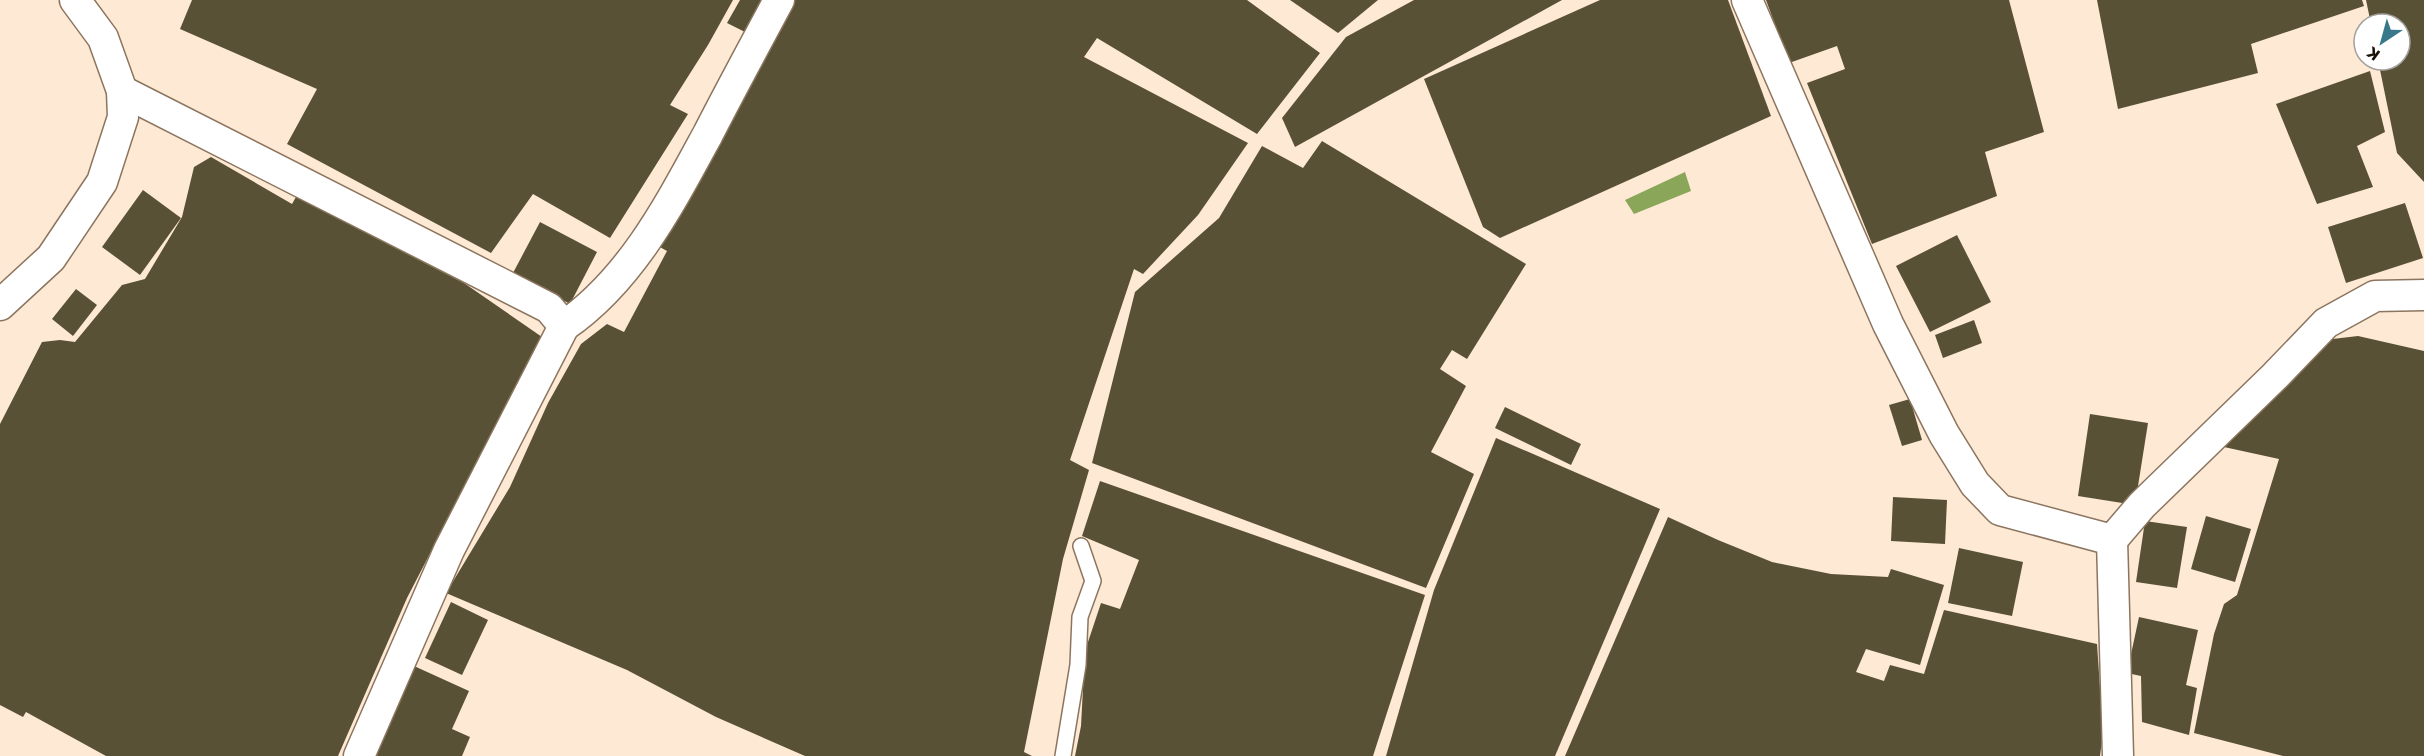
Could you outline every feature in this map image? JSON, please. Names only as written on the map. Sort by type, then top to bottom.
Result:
[{"type":"street","points":[[0,304],[51,258],[102,182],[123,117],[122,91],[103,38],[75,0]]},
{"type":"street","points":[[359,756],[449,550],[564,326],[586,310],[621,276],[675,195],[779,0]]},
{"type":"street","points":[[1747,0],[1888,324],[1944,434],[1975,484],[2000,510],[2112,540]]},
{"type":"street","points":[[122,91],[549,308],[564,326]]},
{"type":"street","points":[[2118,756],[2112,540],[2142,505],[2275,376],[2326,323],[2375,296],[2424,295]]},
{"type":"lane","points":[[1063,756],[1078,665],[1080,617],[1093,581],[1081,546]]},
{"type":"shaded area","points":[[1685,172],[1691,191],[1634,214],[1625,200]]},
{"type":"building","points":[[192,0],[733,0],[670,105],[688,114],[610,238],[533,194],[491,253],[287,144],[317,89],[180,29]]},
{"type":"building","points":[[740,0],[767,0],[749,34],[727,23]]},
{"type":"building","points":[[794,0],[1247,0],[1320,53],[1257,134],[1097,38],[1084,57],[1248,143],[1198,215],[1143,274],[1134,269],[1070,460],[1089,470],[1063,559],[1024,752],[1032,756],[805,756],[716,717],[627,670],[446,593],[510,487],[548,403],[581,344],[607,324],[624,332],[667,251],[658,246]]},
{"type":"building","points":[[1290,0],[1378,0],[1338,33]]},
{"type":"building","points":[[1414,0],[1562,0],[1295,147],[1282,118],[1346,37]]},
{"type":"building","points":[[1600,0],[1728,0],[1771,116],[1500,238],[1483,227],[1424,79]]},
{"type":"building","points":[[1766,0],[2009,0],[2044,132],[1985,152],[1997,196],[1872,244],[1807,83],[1845,69],[1837,46],[1789,63]]},
{"type":"building","points":[[2097,0],[2362,0],[2364,6],[2251,44],[2258,73],[2118,109]]},
{"type":"building","points":[[2366,0],[2424,0],[2424,182],[2397,153],[2380,72],[2412,72],[2412,12],[2368,12]]},
{"type":"building","points":[[2370,72],[2385,132],[2357,146],[2373,187],[2317,204],[2276,104]]},
{"type":"building","points":[[1322,141],[1526,264],[1467,359],[1452,350],[1440,369],[1466,386],[1431,452],[1474,474],[1426,588],[1092,463],[1135,292],[1219,218],[1262,146],[1303,168]]},
{"type":"building","points":[[211,157],[292,204],[296,197],[464,283],[542,337],[407,598],[338,756],[106,756],[26,712],[23,717],[0,705],[0,424],[42,342],[60,340],[75,342],[122,285],[145,279],[182,217],[194,167]]},
{"type":"building","points":[[143,190],[181,218],[140,275],[102,247]]},
{"type":"building","points":[[2405,203],[2423,258],[2346,283],[2328,227]]},
{"type":"building","points":[[540,222],[597,252],[570,304],[513,273]]},
{"type":"building","points":[[1957,235],[1991,302],[1930,332],[1896,266]]},
{"type":"building","points":[[76,289],[97,305],[73,336],[52,319]]},
{"type":"building","points":[[1974,320],[1982,343],[1943,358],[1935,335]]},
{"type":"building","points":[[2358,336],[2424,351],[2424,756],[2283,756],[2194,733],[2214,634],[2224,604],[2237,595],[2279,459],[2224,447],[2324,340]]},
{"type":"building","points":[[1910,399],[1922,440],[1902,446],[1889,405]]},
{"type":"building","points":[[1505,407],[1581,444],[1571,465],[1495,428]]},
{"type":"building","points":[[2090,414],[2148,423],[2135,505],[2078,496]]},
{"type":"building","points":[[1496,438],[1660,509],[1555,756],[1386,756],[1434,590]]},
{"type":"building","points":[[1100,481],[1425,595],[1373,756],[1075,756],[1081,726],[1085,651],[1101,603],[1120,609],[1139,560],[1082,536]]},
{"type":"building","points":[[1893,497],[1947,500],[1945,544],[1891,541]]},
{"type":"building","points":[[2206,516],[2251,529],[2235,582],[2191,569]]},
{"type":"building","points":[[1668,517],[1772,562],[1831,574],[1888,577],[1891,569],[1944,585],[1920,665],[1866,649],[1856,672],[1884,681],[1890,665],[1924,674],[1944,610],[2097,644],[2103,732],[2100,756],[1565,756]]},
{"type":"building","points":[[2145,521],[2187,527],[2177,588],[2136,582]]},
{"type":"building","points":[[1959,548],[2023,562],[2012,616],[1948,603]]},
{"type":"building","points":[[451,602],[488,620],[462,675],[425,658]]},
{"type":"building","points":[[2139,617],[2198,630],[2186,685],[2197,688],[2189,735],[2142,722],[2141,676],[2127,673]]},
{"type":"building","points":[[414,666],[469,691],[452,729],[470,737],[462,756],[377,756]]}]
